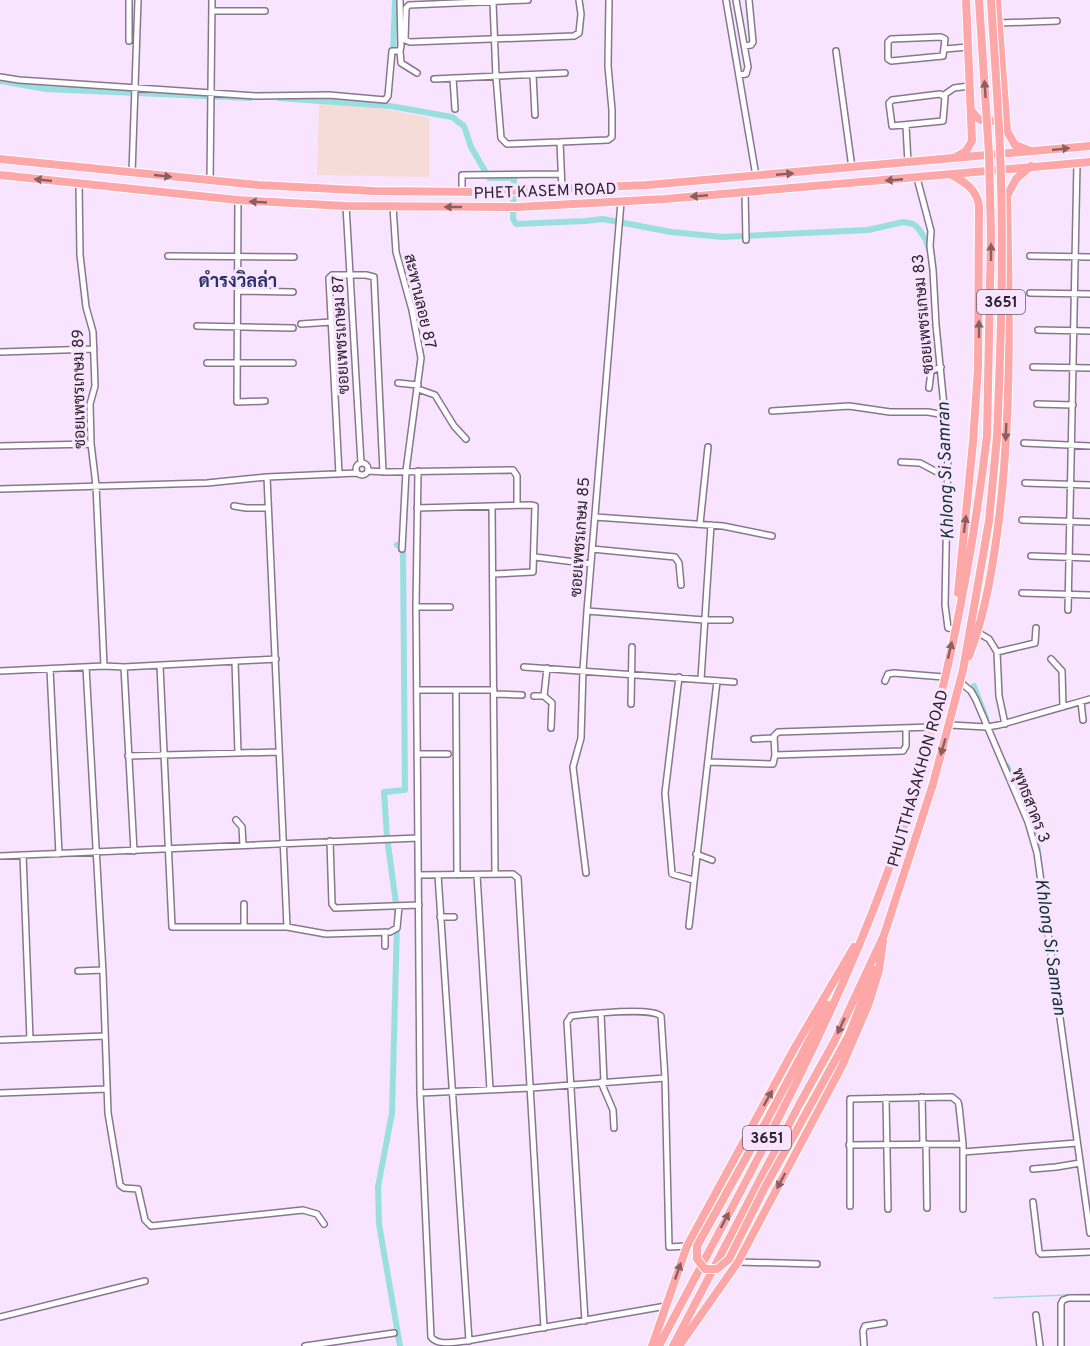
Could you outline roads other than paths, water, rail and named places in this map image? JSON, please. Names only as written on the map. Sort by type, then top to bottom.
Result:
[{"type":"main road","points":[[950,159],[961,155],[970,146],[972,133],[966,0]]},
{"type":"main road","name":"PHUTTHASAKHON ROAD","points":[[659,1346],[809,1056],[845,980],[898,842],[932,727],[944,677],[953,627],[970,560],[987,436],[990,298],[989,168],[979,0]]},
{"type":"main road","name":"PHUTTHASAKHON ROAD","points":[[673,1346],[834,1042],[884,935],[950,725],[963,670],[989,521],[997,437],[1001,296],[1000,168],[991,0]]},
{"type":"main road","points":[[997,0],[1004,108],[1009,138],[1015,145],[1032,152]]},
{"type":"main road","points":[[971,109],[978,119],[990,122],[999,118],[1004,108]]},
{"type":"main road","name":"PHET KASEM ROAD","points":[[0,159],[210,181],[345,190],[462,192],[562,190],[756,176],[1090,146]]},
{"type":"main road","name":"PHET KASEM ROAD","points":[[0,175],[281,203],[374,207],[515,207],[621,202],[1090,162]]},
{"type":"main road","points":[[963,670],[977,632],[994,554],[1002,491],[1008,363],[1009,190],[1016,179],[1032,166]]},
{"type":"main road","points":[[952,175],[968,184],[978,199],[979,246],[978,368],[953,627]]},
{"type":"main road","points":[[280,186],[281,203]]},
{"type":"main road","points":[[345,190],[346,206]]},
{"type":"main road","points":[[374,191],[374,207]]},
{"type":"main road","points":[[979,246],[985,232],[993,230],[1002,233],[1008,248]]},
{"type":"main road","points":[[867,927],[767,1120],[697,1246],[697,1259],[705,1269],[717,1269],[729,1259],[765,1187],[849,1035],[872,976],[884,935]]},
{"type":"main road","points":[[652,1346],[687,1246],[794,1049],[867,927]]},
{"type":"main road","points":[[679,1346],[738,1262],[842,1066],[876,983],[884,935]]},
{"type":"street","points":[[129,0],[129,41]]},
{"type":"street","points":[[132,173],[138,0]]},
{"type":"street","points":[[210,181],[212,0]]},
{"type":"street","points":[[0,76],[19,80],[211,95],[329,95],[385,100],[388,96],[397,51],[400,0]]},
{"type":"street","points":[[528,0],[409,5],[406,8],[405,40],[410,42],[494,40],[577,35],[580,24],[579,0]]},
{"type":"street","points":[[493,1],[499,127],[503,142],[507,144],[608,140],[612,137],[608,66],[609,0]]},
{"type":"street","points":[[726,0],[756,176]]},
{"type":"street","points":[[736,0],[748,71],[746,74],[739,75]]},
{"type":"street","points":[[744,46],[751,45],[753,42],[749,0]]},
{"type":"street","points":[[212,10],[265,11]]},
{"type":"street","points":[[999,23],[1057,21]]},
{"type":"street","points":[[943,38],[945,49],[944,54],[940,57],[891,61],[888,59],[888,42],[891,39],[943,38]]},
{"type":"street","points":[[945,49],[968,47]]},
{"type":"street","points":[[397,51],[401,63],[417,73]]},
{"type":"street","points":[[836,51],[852,168]]},
{"type":"street","points":[[434,79],[565,73]]},
{"type":"street","points":[[533,75],[535,115]]},
{"type":"street","points":[[453,78],[455,110]]},
{"type":"street","points":[[944,95],[945,116],[943,121],[892,126],[890,101],[923,95],[944,95],[954,88],[969,86]]},
{"type":"street","points":[[906,126],[908,163]]},
{"type":"street","points":[[560,142],[562,190]]},
{"type":"street","points":[[1068,610],[1077,163]]},
{"type":"street","points":[[462,192],[462,175],[561,174]]},
{"type":"street","name":"ซอยเพชรเกษม 83","points":[[917,178],[930,227],[948,474],[945,605],[953,627]]},
{"type":"street","name":"ซอยเพชรเกษม 89","points":[[79,183],[80,255],[94,349],[95,386],[90,404],[91,444],[96,485],[104,666]]},
{"type":"street","points":[[745,192],[746,240]]},
{"type":"street","points":[[238,200],[237,402],[265,401]]},
{"type":"street","name":"ซอยเพชรเกษม 85","points":[[586,873],[573,767],[582,738],[587,611],[621,202]]},
{"type":"street","name":"ซอยเพชรเกษม 87","points":[[346,206],[361,463]]},
{"type":"street","name":"สะพานลอย 87","points":[[393,207],[396,252],[411,303],[421,366],[412,416],[406,471],[402,549]]},
{"type":"street","points":[[168,256],[294,256]]},
{"type":"street","points":[[1030,256],[1090,257]]},
{"type":"street","points":[[339,474],[328,278],[332,275],[374,277],[383,472]]},
{"type":"street","points":[[238,291],[292,292]]},
{"type":"street","points":[[1030,293],[1090,294]]},
{"type":"street","points":[[302,324],[332,322]]},
{"type":"street","points":[[197,326],[293,328]]},
{"type":"street","points":[[1038,330],[1090,331]]},
{"type":"street","points":[[0,352],[94,349]]},
{"type":"street","points":[[207,363],[293,363]]},
{"type":"street","points":[[929,388],[931,371],[941,366]]},
{"type":"street","points":[[1033,367],[1090,368]]},
{"type":"street","points":[[398,382],[418,387],[435,396],[454,426],[466,439]]},
{"type":"street","points":[[1037,404],[1073,405]]},
{"type":"street","points":[[772,411],[849,406],[891,412],[928,411],[945,416]]},
{"type":"street","points":[[1024,443],[1090,446]]},
{"type":"street","points":[[0,446],[91,444]]},
{"type":"street","points":[[700,524],[708,447]]},
{"type":"street","points":[[901,462],[920,463],[937,472],[948,474]]},
{"type":"street","points":[[357,473],[356,466],[361,463],[366,465],[368,471]]},
{"type":"street","points":[[0,489],[207,483],[267,477],[357,473],[363,475],[368,471],[513,470],[517,476],[518,505]]},
{"type":"street","points":[[418,471],[416,607],[420,1093],[431,1337],[439,1344],[469,1341],[666,1306]]},
{"type":"street","points":[[267,477],[287,927]]},
{"type":"street","points":[[1025,483],[1090,485]]},
{"type":"street","points":[[234,506],[268,508]]},
{"type":"street","points":[[492,506],[495,874]]},
{"type":"street","points":[[417,508],[535,506],[534,570],[531,573],[494,574]]},
{"type":"street","points":[[595,517],[711,525],[772,536]]},
{"type":"street","points":[[1022,520],[1090,522]]},
{"type":"street","points":[[701,679],[711,525]]},
{"type":"street","points":[[592,549],[675,556],[679,563],[681,585]]},
{"type":"street","points":[[1031,556],[1090,558]]},
{"type":"street","points":[[535,557],[591,564]]},
{"type":"street","points":[[1022,593],[1090,596]]},
{"type":"street","points":[[416,607],[450,606]]},
{"type":"street","points":[[587,611],[730,620]]},
{"type":"street","points":[[997,652],[1035,643],[1036,628]]},
{"type":"street","points":[[977,632],[988,639],[997,652],[1002,725]]},
{"type":"street","points":[[631,704],[632,647]]},
{"type":"street","points":[[0,671],[160,666],[276,659]]},
{"type":"street","points":[[1051,659],[1062,671],[1064,707]]},
{"type":"street","points":[[235,661],[238,753]]},
{"type":"street","points":[[160,666],[172,927],[287,927],[326,934],[385,932],[397,928],[399,906]]},
{"type":"street","points":[[86,667],[103,970],[106,1089],[111,1137],[120,1185],[124,1188],[138,1189],[145,1220],[149,1225],[303,1210],[317,1214],[324,1224]]},
{"type":"street","points":[[124,667],[134,851]]},
{"type":"street","points":[[524,667],[734,682]]},
{"type":"street","points":[[544,696],[547,668]]},
{"type":"street","points":[[50,669],[59,854]]},
{"type":"street","points":[[885,681],[888,674],[894,673],[944,677]]},
{"type":"street","points":[[679,677],[665,793],[669,858],[672,874],[693,880]]},
{"type":"street","points":[[688,926],[717,681]]},
{"type":"street","name":"พุทธสาคร 3","points":[[960,682],[971,691],[1028,822],[1037,853],[1090,1233]]},
{"type":"street","points":[[417,690],[456,690],[522,695]]},
{"type":"street","points":[[456,690],[457,875]]},
{"type":"street","points":[[534,696],[544,696],[552,703],[551,728]]},
{"type":"street","points":[[950,725],[987,727],[1002,725],[1090,699]]},
{"type":"street","points":[[1081,702],[1083,720]]},
{"type":"street","points":[[708,762],[771,765],[774,763],[775,755],[774,738],[778,732],[932,727]]},
{"type":"street","points":[[775,755],[903,751],[906,746],[906,728]]},
{"type":"street","points":[[754,739],[774,738]]},
{"type":"street","points":[[128,756],[279,752]]},
{"type":"street","points":[[417,754],[448,754]]},
{"type":"street","points":[[236,820],[242,827],[243,844]]},
{"type":"street","points":[[0,856],[418,838]]},
{"type":"street","points":[[330,841],[332,904],[335,908],[419,905]]},
{"type":"street","points":[[696,854],[712,860]]},
{"type":"street","points":[[22,855],[30,1039]]},
{"type":"street","points":[[419,875],[514,874],[518,878],[544,1328]]},
{"type":"street","points":[[477,875],[490,1089]]},
{"type":"street","points":[[438,876],[469,1341]]},
{"type":"street","points":[[244,904],[244,927]]},
{"type":"street","points":[[440,917],[454,917]]},
{"type":"street","points":[[385,932],[385,946]]},
{"type":"street","points":[[78,971],[103,970]]},
{"type":"street","points":[[585,1321],[570,1085],[568,1018],[571,1016],[601,1013],[659,1013],[661,1016],[665,1078],[669,1247],[687,1246]]},
{"type":"street","points":[[601,1013],[603,1082],[613,1110],[614,1128]]},
{"type":"street","points":[[0,1040],[105,1036]]},
{"type":"street","points":[[420,1093],[665,1078]]},
{"type":"street","points":[[0,1094],[106,1089]]},
{"type":"street","points":[[850,1206],[850,1099],[952,1097],[958,1102],[963,1144],[963,1209]]},
{"type":"street","points":[[886,1098],[888,1209]]},
{"type":"street","points":[[922,1098],[927,1208]]},
{"type":"street","points":[[963,1152],[1077,1143]]},
{"type":"street","points":[[849,1145],[963,1144]]},
{"type":"street","points":[[1033,1168],[1080,1163]]},
{"type":"street","points":[[1033,1202],[1041,1254],[1090,1252]]},
{"type":"street","points":[[738,1262],[817,1264]]},
{"type":"street","points":[[0,1317],[145,1281]]},
{"type":"street","points":[[1061,1346],[1060,1304],[1069,1298],[1090,1298]]},
{"type":"street","points":[[1036,1315],[1040,1346]]},
{"type":"street","points":[[864,1346],[865,1326],[884,1323]]},
{"type":"street","points":[[305,1346],[351,1343],[394,1333]]},
{"type":"waterway","points":[[393,54],[395,0]]},
{"type":"waterway","points":[[0,81],[46,89],[250,98]]},
{"type":"waterway","points":[[279,98],[390,106],[452,117],[464,126],[471,147],[489,178],[514,178],[513,219],[516,224],[603,219],[671,232],[722,237],[868,230],[903,222],[913,224],[918,228],[929,250]]},
{"type":"waterway","points":[[397,545],[403,549],[405,790],[384,792],[387,837],[397,911]]},
{"type":"waterway","name":"Khlong Si Samran","points":[[974,686],[986,718]]},
{"type":"waterway","name":"Khlong Si Samran","points":[[1007,766],[1034,830],[1038,849]]},
{"type":"waterway","points":[[397,924],[392,1113],[378,1187],[379,1224],[400,1346]]},
{"type":"waterway","points":[[994,1298],[1090,1294]]},
{"type":"district","name":"ดำรงวิลล่า","points":[[238,281]]}]
